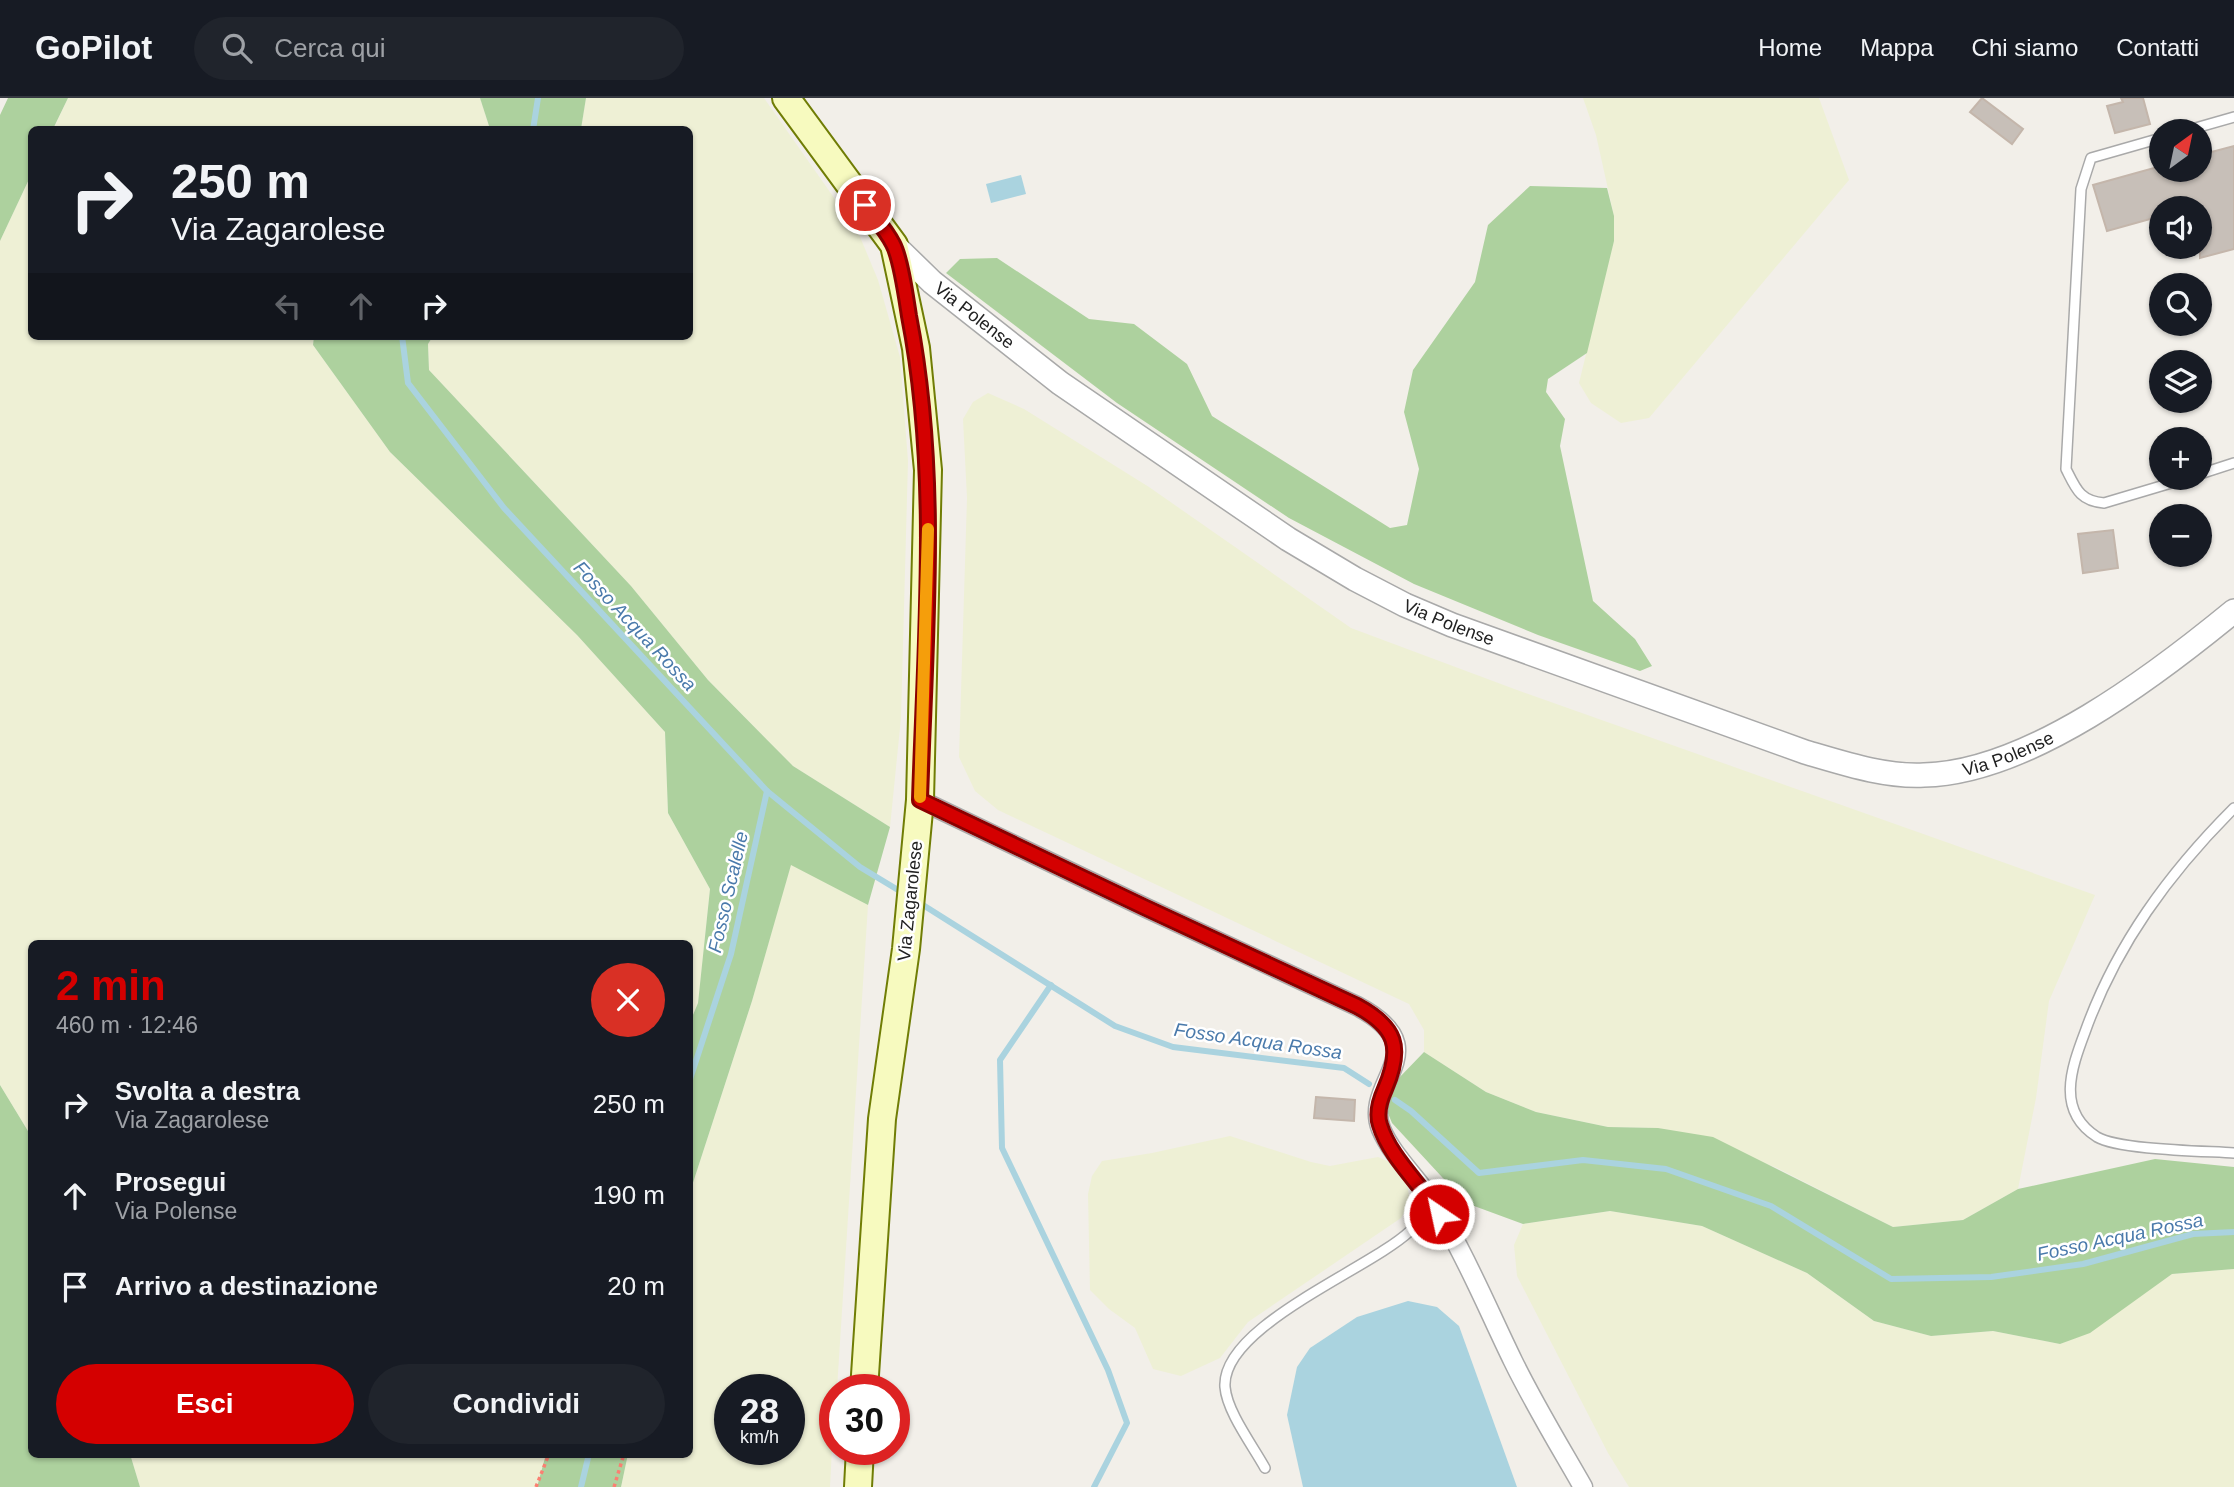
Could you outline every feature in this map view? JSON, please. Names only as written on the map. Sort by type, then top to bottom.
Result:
[{"type":"main road","name":"Via Polense","points":[[786,98],[894,245]]},
{"type":"main road","name":"Via Zagarolese","points":[[865,1374],[882,1119],[906,949],[920,800],[928,470],[916,348],[894,245]]},
{"type":"main road","points":[[858,1487],[859,1465]]},
{"type":"street","name":"Via Polense","points":[[894,245],[932,282],[1060,383],[1288,539],[1354,579],[1405,605],[1471,632],[1792,748],[1844,764],[1924,776],[1957,771],[2014,754],[2068,729],[2099,709],[2173,659],[2234,611]]},
{"type":"street","points":[[920,800],[1357,1006],[1387,1027],[1395,1044],[1392,1071],[1379,1108],[1380,1124],[1392,1148],[1431,1200],[1472,1275],[1528,1391],[1583,1487]]},
{"type":"lane","points":[[2212,123],[2234,117]]},
{"type":"lane","points":[[2149,141],[2091,158],[2081,189],[2066,470],[2078,492],[2090,502],[2104,503],[2149,490]]},
{"type":"lane","points":[[2212,470],[2234,463]]},
{"type":"lane","points":[[2234,808],[2161,891],[2126,942],[2106,978],[2089,1019],[2069,1091],[2070,1100],[2080,1120],[2097,1137],[2108,1142],[2234,1153]]},
{"type":"lane","points":[[1265,1468],[1227,1398],[1225,1380],[1229,1364],[1240,1349],[1301,1301],[1400,1239],[1412,1229],[1431,1200]]},
{"type":"path","points":[[536,1487],[547,1458]]},
{"type":"path","points":[[614,1487],[623,1458]]},
{"type":"green space","points":[[8,98],[68,98],[54,126],[28,126],[28,181],[0,241],[0,115]]},
{"type":"green space","points":[[68,98],[480,98],[489,126],[55,126]]},
{"type":"green space","points":[[480,98],[586,98],[581,126],[489,126]]},
{"type":"green space","points":[[586,98],[764,98],[858,232],[878,280],[900,357],[908,461],[901,718],[890,827],[793,766],[708,680],[631,586],[429,370],[428,344],[430,340],[693,340],[693,126],[581,126]]},
{"type":"green space","points":[[1583,98],[1819,98],[1849,180],[1649,418],[1621,423],[1591,403],[1579,383],[1614,240],[1614,216],[1596,135]]},
{"type":"green space","points":[[28,181],[28,340],[314,340],[313,345],[390,452],[577,635],[665,732],[668,813],[710,889],[698,1003],[693,1015],[693,940],[28,940],[28,1131],[0,1085],[0,241]]},
{"type":"green space","points":[[1530,186],[1607,188],[1614,216],[1614,241],[1587,353],[1548,379],[1546,392],[1565,419],[1560,446],[1593,601],[1635,639],[1652,666],[1640,671],[1538,635],[1414,584],[1289,518],[1117,403],[946,273],[960,259],[997,258],[1089,319],[1134,324],[1187,364],[1212,416],[1390,528],[1407,525],[1419,469],[1404,412],[1413,370],[1475,282],[1488,225]]},
{"type":"green space","points":[[314,340],[430,340],[428,344],[429,370],[631,586],[708,680],[793,766],[890,827],[868,905],[791,865],[752,1001],[693,1183],[693,1015],[698,1003],[710,889],[668,813],[665,732],[577,635],[390,452],[313,345]]},
{"type":"green space","points":[[988,393],[1024,409],[1149,487],[1351,628],[1517,690],[2095,895],[2049,1001],[2036,1098],[2018,1189],[1963,1220],[1893,1227],[1775,1167],[1658,1128],[1608,1127],[1536,1112],[1486,1092],[1424,1052],[1424,1030],[1409,1004],[998,810],[975,791],[959,757],[967,498],[963,419],[973,402]]},
{"type":"green space","points":[[791,864],[868,905],[838,1374],[819,1374],[819,1465],[831,1465],[830,1487],[621,1487],[627,1458],[693,1458],[693,1183],[752,1001]]},
{"type":"green space","points":[[1424,1052],[1486,1092],[1536,1112],[1608,1127],[1658,1128],[1713,1137],[1893,1227],[1963,1220],[2018,1189],[2155,1159],[2234,1167],[2234,1269],[2172,1274],[2090,1333],[2060,1344],[1993,1331],[1931,1336],[1874,1321],[1807,1273],[1702,1226],[1610,1211],[1523,1224],[1466,1203],[1392,1123],[1385,1106],[1396,1081]]},
{"type":"green space","points":[[0,1085],[28,1131],[28,1458],[131,1458],[140,1487],[0,1487]]},
{"type":"green space","points":[[1230,1136],[1330,1166],[1378,1157],[1394,1164],[1407,1183],[1410,1202],[1401,1218],[1248,1322],[1220,1358],[1181,1376],[1153,1369],[1135,1328],[1109,1309],[1090,1290],[1088,1194],[1092,1176],[1102,1161]]},
{"type":"green space","points":[[1610,1211],[1702,1226],[1807,1273],[1874,1321],[1931,1336],[1993,1331],[2060,1344],[2090,1332],[2172,1274],[2234,1269],[2234,1487],[1629,1487],[1608,1453],[1517,1276],[1514,1245],[1523,1224]]},
{"type":"green space","points":[[131,1458],[545,1458],[537,1487],[140,1487]]},
{"type":"green space","points":[[545,1458],[627,1458],[621,1487],[537,1487]]},
{"type":"water","points":[[1021,175],[1026,194],[991,203],[986,184]]},
{"type":"water","points":[[1408,1301],[1437,1307],[1459,1326],[1517,1487],[1303,1487],[1287,1415],[1297,1367],[1310,1348],[1357,1317]]},
{"type":"building","points":[[1982,98],[2023,129],[2012,144],[1970,112]]},
{"type":"building","points":[[2121,98],[2143,98],[2149,124],[2115,133],[2107,106],[2123,102]]},
{"type":"building","points":[[2234,146],[2234,249],[2212,255],[2212,196],[2149,196],[2149,219],[2107,231],[2093,185],[2149,169],[2149,182],[2212,182],[2212,152]]},
{"type":"building","points":[[2113,530],[2118,568],[2083,573],[2078,534]]},
{"type":"building","points":[[1316,1097],[1355,1100],[1354,1121],[1314,1118]]},
{"type":"waterway","name":"Fosso Acqua Rossa","points":[[534,126],[538,98]]},
{"type":"waterway","name":"Fosso Acqua Rossa","points":[[403,340],[408,383],[504,508],[767,791],[860,867],[903,893]]},
{"type":"waterway","name":"Fosso Scalelle","points":[[693,1070],[731,954],[767,791]]},
{"type":"waterway","name":"Fosso Acqua Rossa","points":[[923,905],[1115,1026],[1173,1047],[1344,1068],[1369,1084]]},
{"type":"waterway","points":[[1051,985],[1000,1060],[1002,1148],[1108,1370],[1127,1423],[1094,1487]]},
{"type":"waterway","name":"Fosso Acqua Rossa","points":[[1395,1100],[1411,1111],[1479,1173],[1583,1160],[1666,1169],[1771,1206],[1891,1279],[1991,1277],[2083,1264],[2193,1234],[2234,1232]]},
{"type":"waterway","name":"Fosso Scalelle","points":[[581,1487],[588,1458]]},
{"type":"slow traffic","points":[[920,797],[928,529]]},
{"type":"route","points":[[865,205],[894,245],[916,348],[924,415],[928,524],[920,800],[1357,1006],[1380,1020],[1393,1036],[1395,1044],[1392,1071],[1379,1108],[1378,1117],[1382,1132],[1439,1214]]}]
